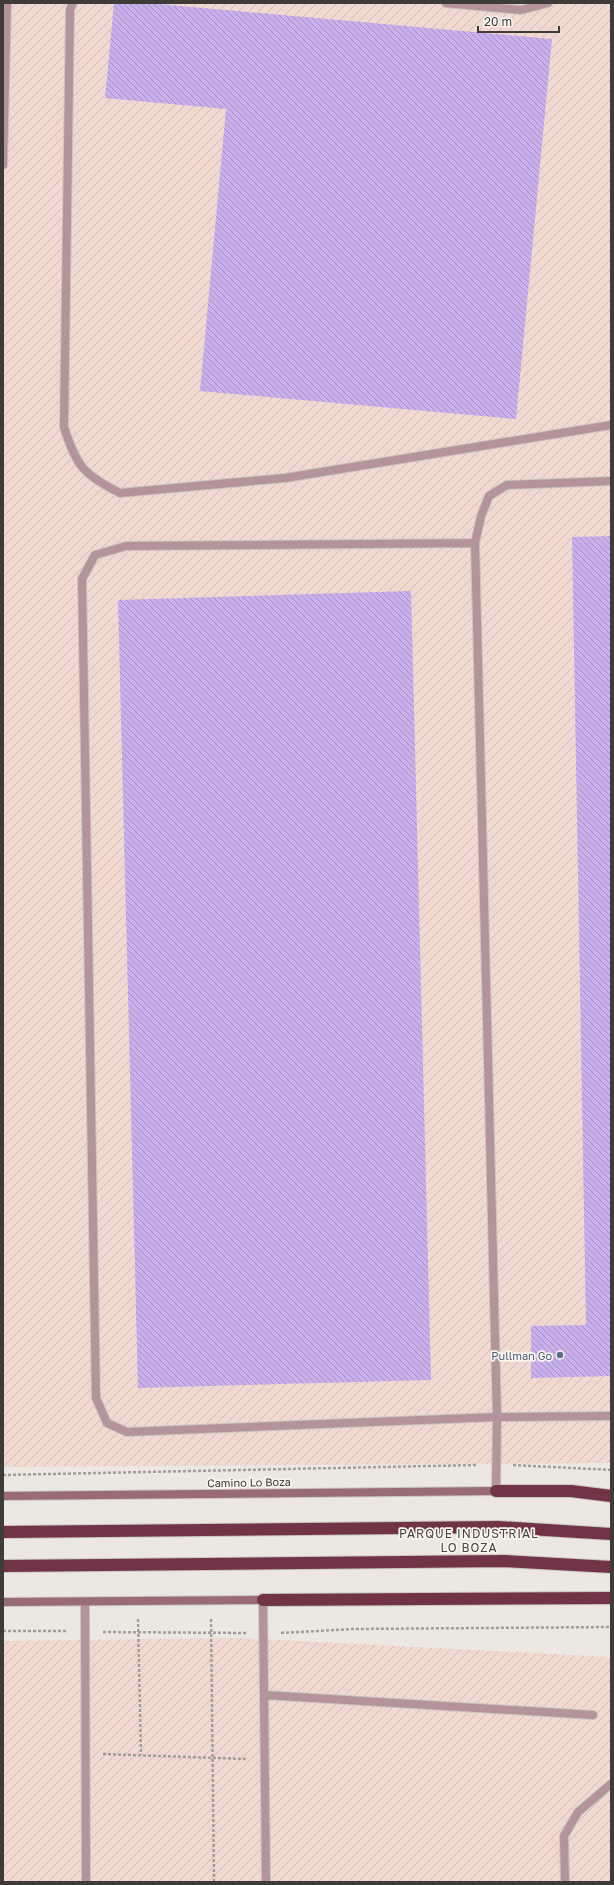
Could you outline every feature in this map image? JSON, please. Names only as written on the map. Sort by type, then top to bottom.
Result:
[{"type":"highway","points":[[496,1491],[571,1491],[611,1496]]},
{"type":"highway","points":[[3,1532],[498,1527],[611,1534]]},
{"type":"highway","points":[[3,1566],[504,1561],[611,1567]]},
{"type":"highway","points":[[263,1600],[611,1598]]},
{"type":"street","name":"Camino Lo Boza","points":[[3,1496],[496,1491]]},
{"type":"street","points":[[3,1602],[263,1600]]},
{"type":"lane","points":[[3,165],[7,3]]},
{"type":"lane","points":[[74,3],[70,10],[64,427],[72,452],[85,471],[97,481],[120,493],[285,478],[611,425]]},
{"type":"lane","points":[[446,3],[521,10],[548,3]]},
{"type":"lane","points":[[496,1491],[497,1417],[475,543],[481,516],[489,496],[508,485],[611,482]]},
{"type":"lane","points":[[475,543],[126,546],[95,555],[82,579],[96,1398],[107,1423],[127,1432],[497,1417],[611,1416]]},
{"type":"lane","points":[[263,1600],[266,1882]]},
{"type":"lane","points":[[85,1602],[86,1882]]},
{"type":"lane","points":[[264,1695],[593,1715]]},
{"type":"lane","points":[[565,1882],[564,1836],[578,1812],[611,1784]]},
{"type":"path","points":[[3,1475],[496,1465],[611,1470]]},
{"type":"path","points":[[210,1600],[212,1633],[214,1882]]},
{"type":"path","points":[[138,1601],[141,1755]]},
{"type":"path","points":[[3,1631],[263,1634],[353,1629],[611,1627]]},
{"type":"path","points":[[86,1754],[212,1756],[265,1760]]},
{"type":"shaded area","points":[[3,3],[611,3],[611,1463],[3,1467]]},
{"type":"shaded area","points":[[240,1638],[611,1657],[611,1882],[3,1882],[3,1641]]},
{"type":"building","points":[[114,3],[147,3],[552,39],[516,419],[200,391],[226,109],[105,98]]},
{"type":"building","points":[[611,536],[611,1376],[531,1378],[531,1326],[586,1325],[572,537]]},
{"type":"building","points":[[411,591],[431,1380],[138,1388],[118,600]]},
{"type":"place","name":"Pullman Go","points":[[560,1355]]},
{"type":"district","name":"PARQUE INDUSTRIAL LO BOZA","points":[[469,1540]]}]
